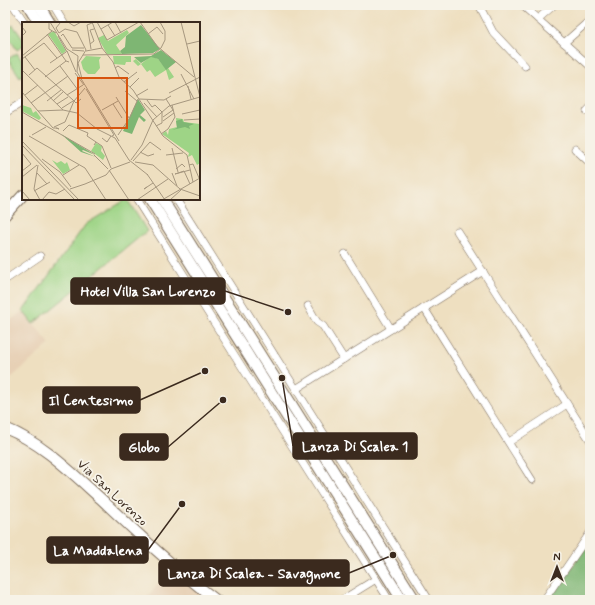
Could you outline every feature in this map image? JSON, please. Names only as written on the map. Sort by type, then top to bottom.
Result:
[{"type":"street","points":[[13,5],[24,22]]},
{"type":"street","points":[[28,5],[45,22]]},
{"type":"street","points":[[39,5],[46,22]]},
{"type":"street","points":[[53,5],[63,22]]},
{"type":"street","points":[[479,5],[493,32],[525,66]]},
{"type":"street","points":[[522,5],[590,66]]},
{"type":"street","points":[[538,19],[554,5]]},
{"type":"street","points":[[48,22],[60,16]]},
{"type":"street","points":[[564,43],[590,20]]},
{"type":"street","points":[[5,113],[22,103]]},
{"type":"street","points":[[575,149],[590,163]]},
{"type":"street","points":[[5,215],[22,196]]},
{"type":"street","points":[[137,200],[389,600]]},
{"type":"street","points":[[151,200],[402,600]]},
{"type":"street","points":[[163,200],[415,600]]},
{"type":"street","points":[[177,200],[429,600]]},
{"type":"street","points":[[147,216],[176,241]]},
{"type":"street","points":[[457,231],[590,440]]},
{"type":"street","points":[[345,254],[391,329]]},
{"type":"street","points":[[5,280],[40,256]]},
{"type":"street","points":[[296,389],[483,270]]},
{"type":"street","points":[[308,306],[317,322],[323,326],[344,359]]},
{"type":"street","points":[[424,308],[532,480]]},
{"type":"street","points":[[509,442],[567,404]]},
{"type":"street","name":"Via San Lorenzo","points":[[5,428],[27,438],[55,457],[159,552],[216,600]]},
{"type":"street","points":[[544,600],[590,534]]},
{"type":"street","points":[[342,600],[376,580]]},
{"type":"shaded area","points":[[23,311],[50,344],[5,383],[5,321],[7,323]]},
{"type":"shaded area","points":[[170,570],[198,593],[206,600],[145,600]]},
{"type":"green space","points":[[13,25],[22,38],[22,47],[17,50],[5,32]]},
{"type":"green space","points":[[17,53],[22,60],[22,76],[20,77],[8,59]]},
{"type":"green space","points":[[128,200],[147,231],[33,324],[23,311],[86,224]]},
{"type":"green space","points":[[590,541],[590,600],[549,600]]},
{"type":"place","name":"Hotel Villa San Lorenzo","points":[[288,312]]},
{"type":"place","name":"Il Centesimo","points":[[205,371]]},
{"type":"place","name":"Lanza Di Scalea 1","points":[[282,378]]},
{"type":"place","name":"Globo","points":[[223,400]]},
{"type":"place","name":"La Maddalena","points":[[182,504]]},
{"type":"place","name":"Lanza Di Scalea - Savagnone","points":[[393,555]]}]
